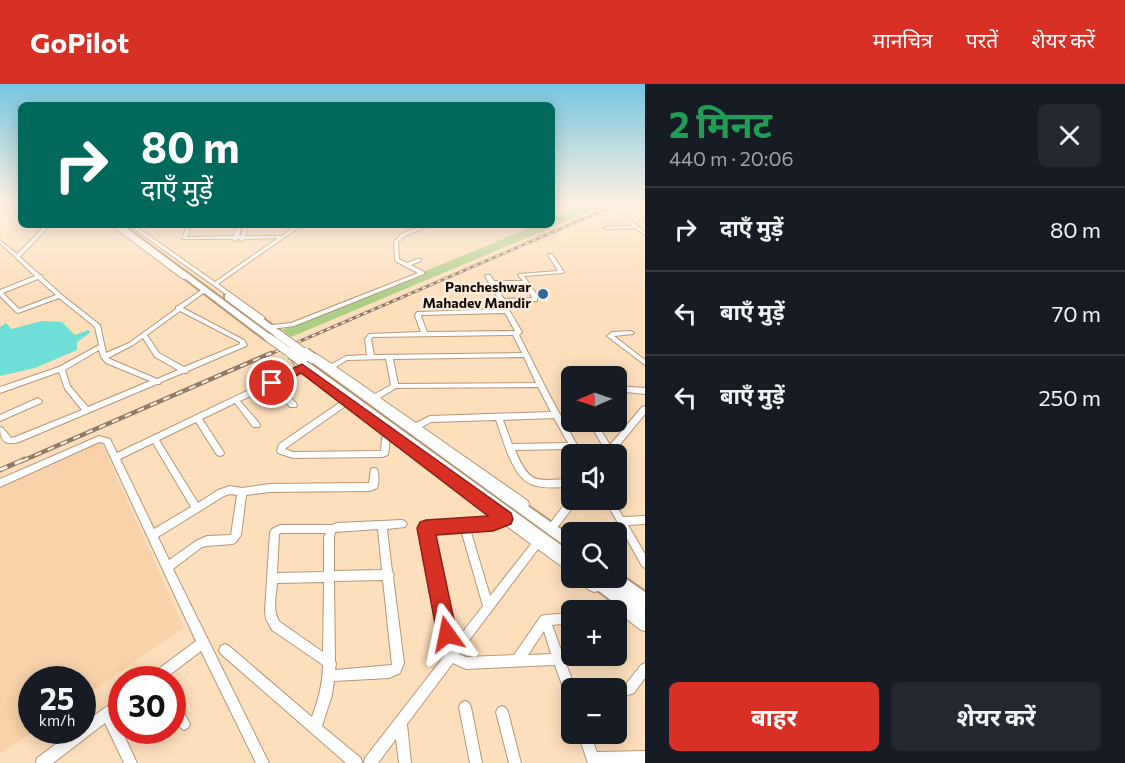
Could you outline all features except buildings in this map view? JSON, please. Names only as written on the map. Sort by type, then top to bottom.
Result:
[{"type":"main road","points":[[133,236],[272,333]]},
{"type":"main road","points":[[144,236],[272,333],[305,362],[561,554]]},
{"type":"main road","points":[[305,362],[561,537]]},
{"type":"main road","points":[[606,588],[645,617]]},
{"type":"main road","points":[[627,588],[645,601]]},
{"type":"street","points":[[18,256],[38,236]]},
{"type":"street","points":[[127,236],[257,332],[272,333],[422,273],[396,258],[397,238],[403,236]]},
{"type":"street","points":[[145,236],[215,284],[272,333]]},
{"type":"street","points":[[185,236],[184,238],[279,239]]},
{"type":"street","points":[[215,284],[284,236]]},
{"type":"street","points":[[0,241],[60,296],[98,326],[104,357],[126,370],[158,382]]},
{"type":"street","points":[[502,302],[535,300],[521,275],[561,272],[550,255]]},
{"type":"street","points":[[408,266],[418,260]]},
{"type":"street","points":[[40,276],[0,292],[18,310],[60,296]]},
{"type":"street","points":[[488,276],[519,332],[517,333],[526,356],[572,444]]},
{"type":"street","points":[[493,283],[525,283]]},
{"type":"street","points":[[104,357],[125,348],[203,291]]},
{"type":"street","points":[[0,430],[12,441],[241,348],[244,343],[178,308]]},
{"type":"street","points":[[425,334],[419,313],[508,310]]},
{"type":"street","points":[[371,357],[368,339],[371,335],[517,333]]},
{"type":"street","points":[[631,333],[610,336],[645,363]]},
{"type":"street","points":[[144,335],[157,355],[185,370]]},
{"type":"street","points":[[0,390],[61,369],[102,346]]},
{"type":"street","points":[[561,530],[311,353],[296,361],[305,362],[348,401],[561,561]]},
{"type":"street","points":[[332,367],[342,359],[371,357],[526,356]]},
{"type":"street","points":[[389,357],[395,386]]},
{"type":"street","points":[[116,457],[272,383],[305,362]]},
{"type":"street","points":[[61,369],[67,387],[87,411]]},
{"type":"street","points":[[272,383],[292,405]]},
{"type":"street","points":[[375,398],[395,386],[540,385]]},
{"type":"street","points":[[627,389],[645,391]]},
{"type":"street","points":[[236,400],[256,425]]},
{"type":"street","points":[[0,418],[38,401]]},
{"type":"street","points":[[348,401],[282,446],[281,451],[293,455],[382,454],[385,453],[386,438],[390,432]]},
{"type":"street","points":[[616,444],[645,409]]},
{"type":"street","points":[[416,427],[430,419],[556,415]]},
{"type":"street","points":[[498,416],[527,479],[535,482],[561,483]]},
{"type":"street","points":[[198,418],[220,453]]},
{"type":"street","points":[[0,483],[102,438],[107,441],[263,763]]},
{"type":"street","points":[[154,438],[196,508]]},
{"type":"street","points":[[511,447],[561,446]]},
{"type":"street","points":[[153,535],[230,490],[242,492],[270,488],[370,487],[374,485],[374,472]]},
{"type":"street","points":[[168,567],[199,544],[207,541],[233,539],[236,535],[242,492]]},
{"type":"street","points":[[554,525],[565,510]]},
{"type":"street","points":[[615,510],[645,563]]},
{"type":"street","points":[[505,519],[493,523],[430,526],[425,529],[452,656],[466,663],[558,659]]},
{"type":"street","points":[[621,521],[645,520]]},
{"type":"street","points":[[330,663],[276,626],[271,619],[275,532],[280,529],[332,529],[402,524]]},
{"type":"street","points":[[329,676],[389,672],[396,669],[399,654],[382,525]]},
{"type":"street","points":[[464,525],[488,607]]},
{"type":"street","points":[[315,728],[326,695],[329,676],[329,537],[332,529]]},
{"type":"street","points":[[370,763],[537,543]]},
{"type":"street","points":[[272,578],[389,575]]},
{"type":"street","points":[[627,580],[645,594]]},
{"type":"street","points":[[595,588],[645,626]]},
{"type":"street","points":[[545,620],[561,619]]},
{"type":"street","points":[[517,661],[545,620]]},
{"type":"street","points":[[545,620],[564,678]]},
{"type":"street","points":[[173,666],[203,643]]},
{"type":"street","points":[[225,650],[356,763]]},
{"type":"street","points":[[627,691],[630,690],[645,669]]},
{"type":"street","points":[[465,708],[476,763]]},
{"type":"street","points":[[502,712],[515,763]]},
{"type":"street","points":[[42,763],[107,713],[131,763]]},
{"type":"street","points":[[400,725],[405,763]]},
{"type":"street","points":[[588,744],[594,761],[645,757]]},
{"type":"shaded area","points":[[101,442],[184,628],[128,666],[108,666],[108,680],[96,688],[96,666],[18,666],[18,742],[0,754],[0,489]]},
{"type":"green space","points":[[511,236],[532,236],[291,337],[282,330]]},
{"type":"water","points":[[41,321],[62,322],[75,335],[88,330],[91,332],[77,342],[77,350],[35,368],[0,376],[0,327],[6,323],[12,329]]},
{"type":"railway","points":[[268,355],[545,236]]},
{"type":"railway","points":[[22,461],[271,353]]},
{"type":"railway","points":[[0,470],[25,459]]},
{"type":"place","name":"Pancheshwar Mahadev Mandir","points":[[543,294]]},
{"type":"route","points":[[272,383],[302,368],[505,519],[493,523],[428,526],[425,529],[447,634]]}]
